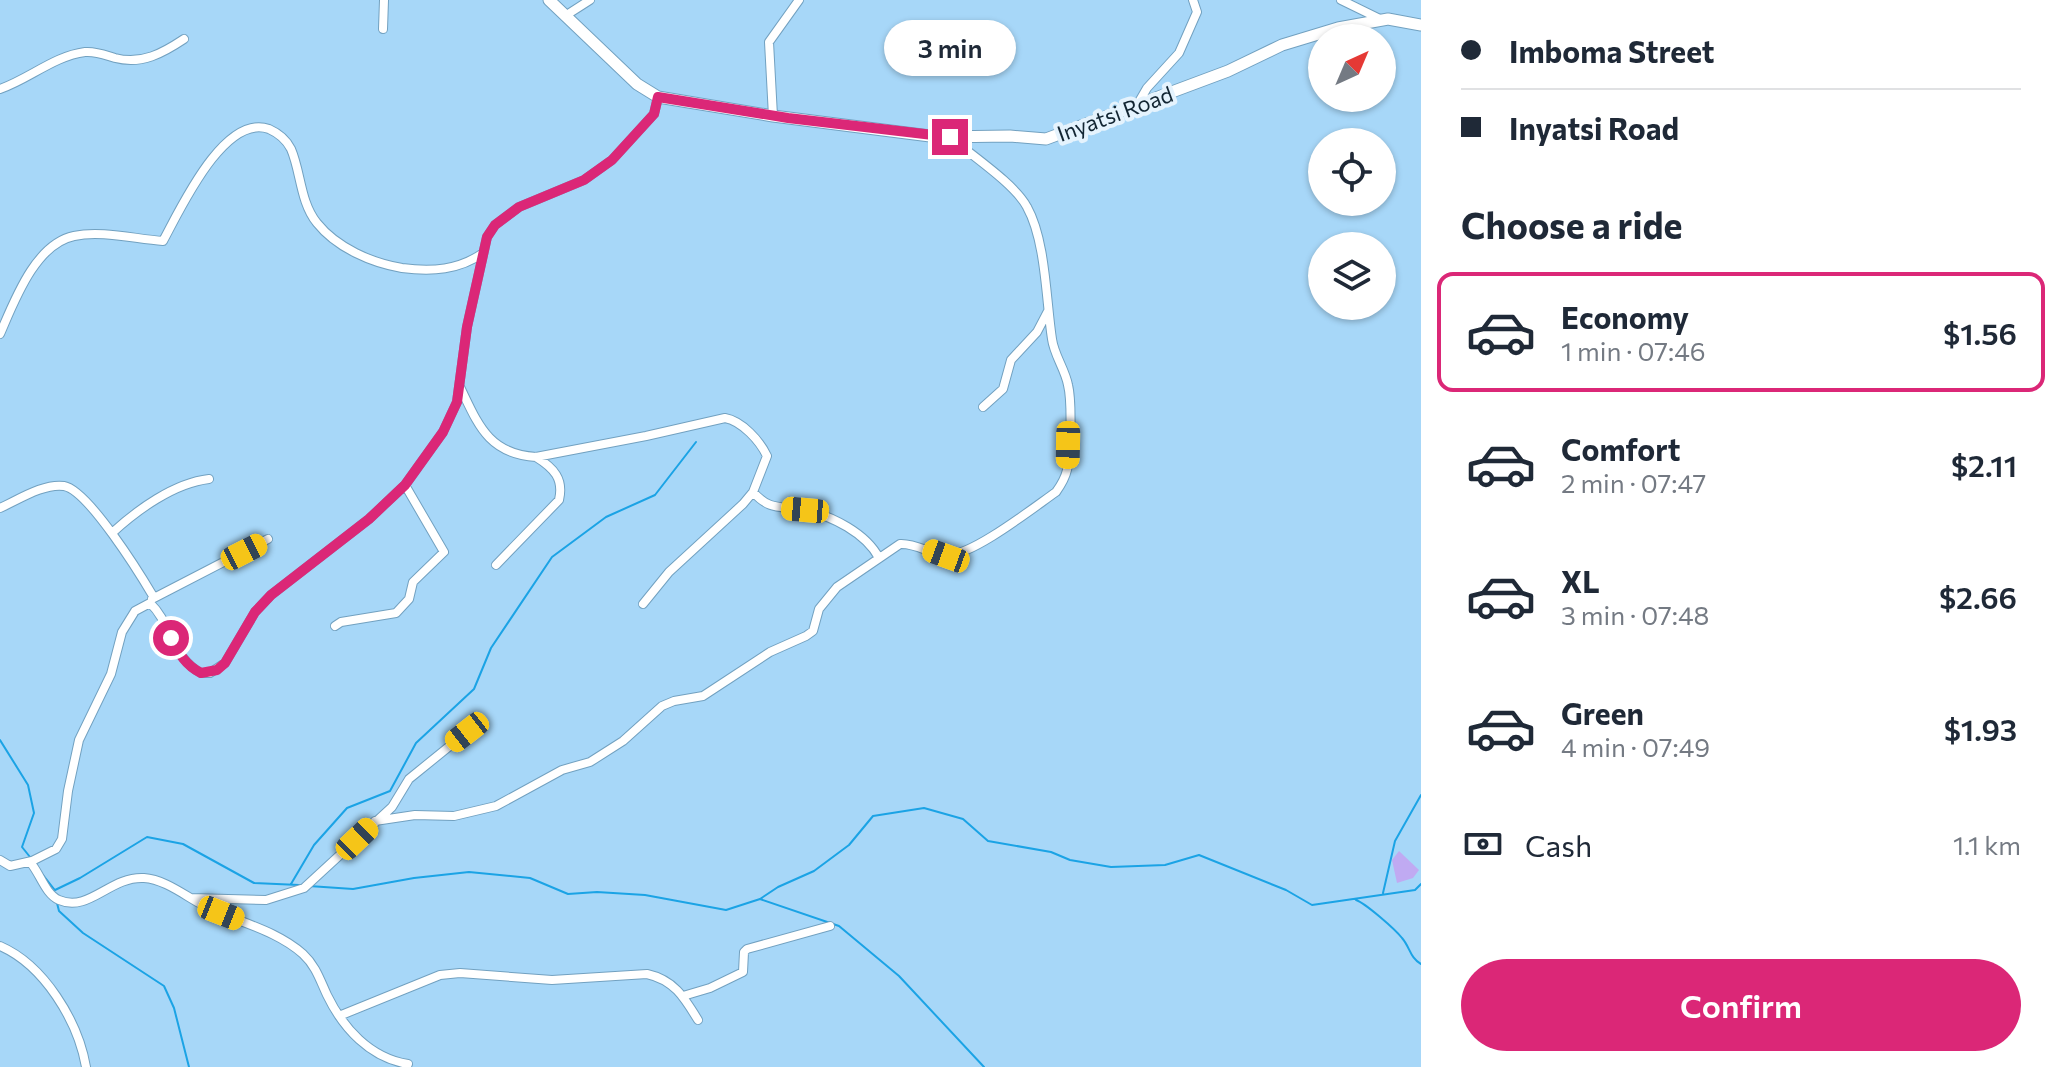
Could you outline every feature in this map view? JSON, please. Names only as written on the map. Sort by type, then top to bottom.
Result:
[{"type":"street","points":[[383,29],[384,0]]},
{"type":"street","name":"Inyatsi Road","points":[[549,0],[637,84],[658,97],[773,116],[950,137],[1046,139],[1228,71],[1282,45],[1338,28],[1382,20],[1421,25]]},
{"type":"street","points":[[565,16],[590,0]]},
{"type":"street","points":[[773,116],[769,42],[799,0]]},
{"type":"street","points":[[1136,107],[1147,88],[1179,53],[1197,12],[1193,0]]},
{"type":"street","points":[[1341,0],[1382,20]]},
{"type":"street","points":[[0,89],[75,55],[93,52],[128,60],[145,59],[184,39]]},
{"type":"street","points":[[0,508],[52,487],[65,486],[75,491],[112,533],[181,657],[201,673],[217,670],[225,663],[255,612],[271,595],[369,519],[405,485],[452,417],[487,237],[504,216],[584,180],[612,160],[654,114],[658,97]]},
{"type":"street","points":[[0,334],[26,277],[38,261],[60,242],[72,236],[91,235],[163,241],[191,190],[214,157],[230,139],[250,127],[263,127],[278,133],[290,146],[306,202],[317,223],[358,254],[383,265],[446,269],[466,265],[484,252]]},
{"type":"street","points":[[375,821],[415,815],[454,816],[496,806],[562,770],[590,762],[623,741],[662,706],[703,696],[770,652],[806,636],[813,631],[819,609],[837,587],[900,544],[912,544],[946,556],[966,551],[1056,492],[1068,469],[1068,382],[1052,340],[1050,307],[1034,224],[1027,206],[1017,193],[950,137]]},
{"type":"street","points":[[983,407],[1003,389],[1011,360],[1037,332],[1050,307]]},
{"type":"street","points":[[459,387],[477,423],[495,444],[523,456],[536,457],[725,418],[733,420],[760,444],[767,456],[753,492],[669,572],[643,604]]},
{"type":"street","points":[[496,565],[559,500],[559,479],[548,464],[536,457]]},
{"type":"street","points":[[112,533],[182,486],[209,479]]},
{"type":"street","points":[[335,626],[350,620],[396,613],[409,599],[413,582],[444,552],[405,485]]},
{"type":"street","points":[[753,492],[768,506],[805,510],[856,532],[866,539],[879,558]]},
{"type":"street","points":[[0,860],[10,866],[34,860],[56,849],[62,839],[79,740],[111,674],[122,632],[135,611],[268,539]]},
{"type":"street","points":[[191,898],[266,900],[304,888],[392,807],[409,779],[467,732]]},
{"type":"street","points":[[34,860],[57,899],[87,902],[111,885],[143,878],[273,935],[303,954],[313,965],[339,1016],[365,1045],[408,1064]]},
{"type":"street","points":[[683,996],[710,988],[743,972],[744,952],[747,949],[830,926]]},
{"type":"street","points":[[0,946],[13,952],[35,972],[57,999],[73,1026],[86,1067]]},
{"type":"street","points":[[339,1016],[440,975],[460,973],[552,980],[647,974],[671,983],[698,1020]]},
{"type":"shaded area","points":[[1399,851],[1419,870],[1413,878],[1397,883],[1392,860]]},
{"type":"waterway","points":[[291,884],[314,845],[347,808],[390,791],[416,743],[474,689],[491,648],[552,557],[606,517],[655,495],[696,442]]},
{"type":"waterway","points":[[0,740],[28,785],[34,813],[22,847],[30,857]]},
{"type":"waterway","points":[[1383,893],[1395,841],[1421,795]]},
{"type":"waterway","points":[[309,886],[353,889],[469,872],[530,878],[568,894],[645,895],[726,910],[760,899],[814,871],[849,845],[873,816],[924,808],[963,819],[988,841],[1051,852],[1070,860],[1111,867],[1165,865],[1199,855],[1286,890],[1312,905],[1415,890],[1421,884]]},
{"type":"waterway","points":[[55,890],[147,837],[183,844],[254,883],[299,885]]},
{"type":"waterway","points":[[43,875],[54,889]]},
{"type":"waterway","points":[[760,899],[839,926],[899,976],[984,1067]]},
{"type":"waterway","points":[[1356,900],[1393,929],[1421,964]]},
{"type":"waterway","points":[[57,903],[59,911],[83,933],[164,986],[174,1008],[189,1067]]},
{"type":"route","points":[[171,638],[190,667],[201,673],[217,670],[225,663],[255,612],[271,595],[369,519],[405,485],[443,432],[457,402],[467,327],[487,237],[504,216],[584,180],[612,160],[654,114],[658,97],[788,118],[950,137]]}]
